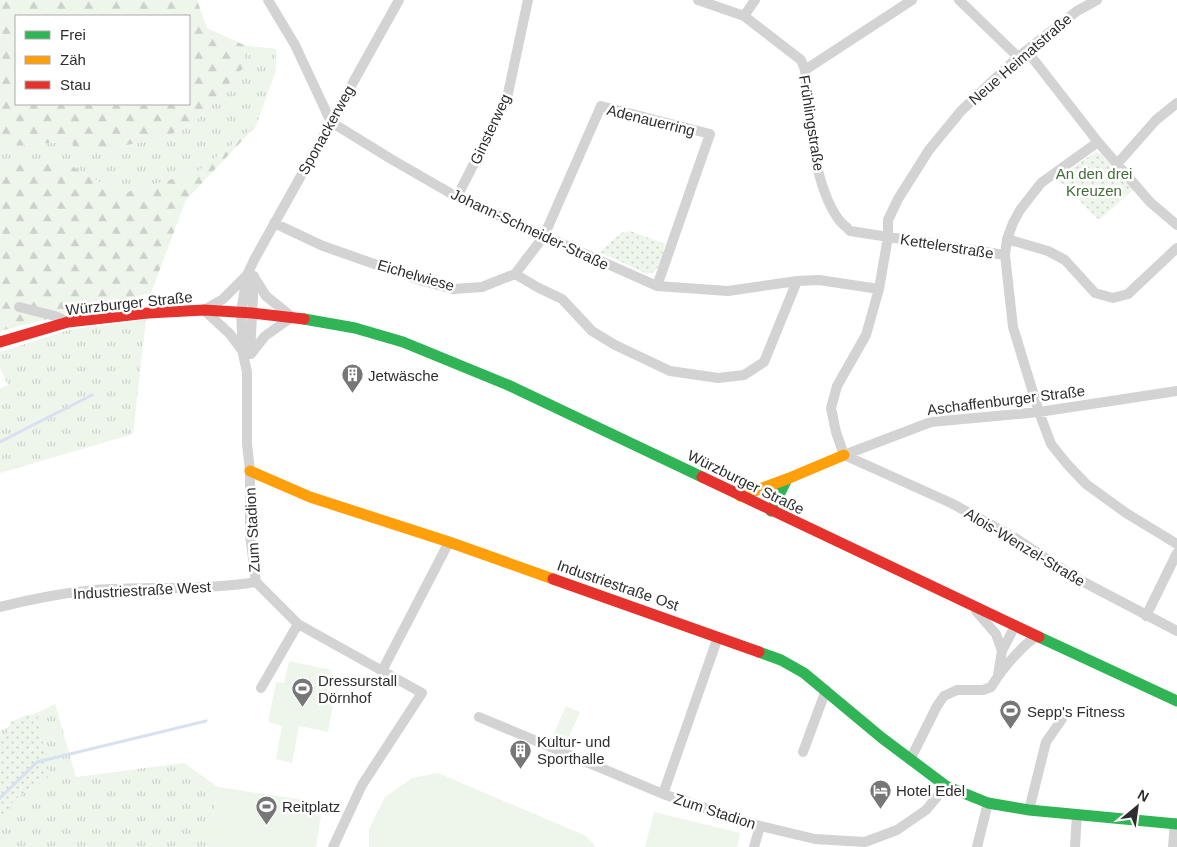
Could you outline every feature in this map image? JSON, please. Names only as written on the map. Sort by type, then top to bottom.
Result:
[{"type":"main road","name":"Würzburger Straße","points":[[0,342],[68,322],[148,313],[204,310],[292,317],[355,328],[403,342],[508,385],[771,511],[1177,701]]},
{"type":"main road","name":"Aschaffenburger Straße","points":[[740,496],[844,455]]},
{"type":"main road","name":"Industriestraße Ost","points":[[250,471],[310,497],[449,542],[781,660],[804,673],[910,760],[946,786],[988,803],[1029,810],[1176,824]]},
{"type":"main road","points":[[771,511],[787,479]]},
{"type":"street","points":[[268,0],[295,45],[331,122]]},
{"type":"street","name":"Sponackerweg","points":[[247,312],[250,276],[254,260],[399,0]]},
{"type":"street","name":"Ginsterweg","points":[[457,197],[507,98],[528,0]]},
{"type":"street","name":"Frühlingstraße","points":[[698,0],[744,16],[801,60],[815,154],[825,192],[839,220],[850,230],[888,237]]},
{"type":"street","points":[[744,16],[755,0]]},
{"type":"street","points":[[804,70],[912,0]]},
{"type":"street","points":[[959,0],[1018,57]]},
{"type":"street","name":"Neue Heimatstraße","points":[[844,455],[836,432],[831,408],[837,386],[866,335],[879,289],[888,237],[888,220],[898,199],[929,150],[961,111],[1018,57],[1077,11],[1097,0]]},
{"type":"street","points":[[1027,50],[1098,142],[1150,202],[1177,225]]},
{"type":"street","points":[[1118,164],[1156,120],[1177,104]]},
{"type":"street","name":"Adenauerring","points":[[544,236],[601,106],[710,134],[657,286]]},
{"type":"street","name":"Johann-Schneider-Straße","points":[[331,122],[390,159],[457,197],[657,286],[728,291],[798,281],[819,280],[879,289]]},
{"type":"street","points":[[1098,142],[1041,183],[1020,210],[1007,239],[1005,255],[1013,327],[1039,412],[1052,444],[1067,464],[1086,484],[1126,513],[1177,544]]},
{"type":"street","name":"Eichelwiese","points":[[274,223],[323,246],[423,281],[454,289],[482,287],[515,274]]},
{"type":"street","points":[[544,236],[515,274],[562,299],[592,332],[670,371],[718,378],[744,375],[764,362],[798,281]]},
{"type":"street","name":"Kettelerstraße","points":[[888,237],[1005,255]]},
{"type":"street","points":[[1007,239],[1048,251],[1065,260],[1095,293],[1113,298],[1128,294],[1177,248]]},
{"type":"street","name":"Würzburger Straße","points":[[247,354],[230,334],[204,310],[223,299],[250,276],[266,296],[292,317]]},
{"type":"street","points":[[19,307],[55,316],[68,322]]},
{"type":"street","name":"Zum Stadion","points":[[247,312],[247,444],[250,471],[250,534],[256,582],[298,624],[422,693],[362,786],[333,847]]},
{"type":"street","points":[[247,354],[265,336],[292,317]]},
{"type":"street","name":"Aschaffenburger Straße","points":[[844,455],[931,422],[1039,412],[1177,391]]},
{"type":"street","name":"Alois-Wenzel-Straße","points":[[844,455],[951,503],[1015,538],[1076,578],[1177,631]]},
{"type":"street","points":[[382,671],[449,542]]},
{"type":"street","points":[[1146,616],[1177,553]]},
{"type":"street","name":"Industriestraße West","points":[[0,607],[28,600],[94,590],[216,587],[256,582]]},
{"type":"street","points":[[968,604],[996,634],[1002,651]]},
{"type":"street","points":[[261,688],[298,624]]},
{"type":"street","points":[[998,675],[1002,651],[1015,626]]},
{"type":"street","points":[[910,760],[944,696],[957,690],[983,690],[991,688],[998,675],[1022,647],[1036,636]]},
{"type":"street","points":[[663,794],[718,637]]},
{"type":"street","points":[[803,752],[826,690]]},
{"type":"street","name":"Zum Stadion","points":[[480,717],[663,794],[760,826],[815,839],[865,844],[897,830],[926,810],[946,786]]},
{"type":"street","points":[[1029,810],[1046,742],[1062,719]]},
{"type":"street","points":[[977,847],[988,803]]},
{"type":"street","points":[[1075,847],[1077,814]]},
{"type":"street","points":[[1173,847],[1176,824]]},
{"type":"street","points":[[754,847],[760,826]]},
{"type":"green space","points":[[0,0],[197,0],[207,28],[244,45],[244,67],[194,123],[163,138],[75,155],[72,141],[0,147]]},
{"type":"green space","points":[[244,45],[276,49],[276,70],[256,126],[197,172],[120,194],[63,161],[0,166],[0,147],[73,141],[75,155],[163,138],[194,123],[244,67]]},
{"type":"green space","points":[[256,126],[186,200],[151,293],[0,331],[0,166],[63,161],[120,194],[197,172]]},
{"type":"green space","name":"An den drei Kreuzen","points":[[1096,152],[1101,154],[1133,190],[1099,220],[1057,178]]},
{"type":"green space","points":[[630,231],[665,244],[660,263],[652,273],[647,274],[600,252],[621,233]]},
{"type":"green space","points":[[146,320],[133,434],[0,473],[0,388],[8,385],[0,368],[0,352],[72,329]]},
{"type":"green space","name":"Dressurstall Dörnhof","points":[[289,661],[331,670],[327,691],[335,693],[328,732],[299,726],[292,763],[276,759],[282,726],[268,722],[276,682],[284,683]]},
{"type":"green space","points":[[55,704],[76,777],[184,763],[218,787],[208,847],[0,847],[0,731]]},
{"type":"green space","points":[[566,706],[580,712],[565,746],[551,740]]},
{"type":"green space","points":[[37,713],[50,776],[14,800],[0,824],[0,740],[6,734],[11,722]]},
{"type":"green space","points":[[438,773],[586,836],[596,847],[369,847],[369,829],[385,797],[412,778]]},
{"type":"green space","name":"Reitplatz","points":[[218,787],[323,803],[316,847],[208,847]]},
{"type":"green space","points":[[654,812],[740,833],[737,847],[645,847]]},
{"type":"waterway","points":[[0,442],[92,395]]},
{"type":"waterway","points":[[0,798],[37,762],[206,721]]},
{"type":"traffic: fast","points":[[304,319],[355,328],[403,342],[508,385],[702,477]]},
{"type":"traffic: fast","points":[[771,511],[787,479]]},
{"type":"traffic: fast","points":[[1039,637],[1177,701]]},
{"type":"traffic: fast","points":[[759,652],[781,660],[804,673],[882,738],[946,786],[988,803],[1029,810],[1177,824]]},
{"type":"traffic: slow","points":[[740,496],[844,455]]},
{"type":"traffic: slow","points":[[250,471],[310,497],[449,542],[553,579]]},
{"type":"traffic: jam","points":[[0,342],[68,322],[148,313],[204,310],[304,319]]},
{"type":"traffic: jam","points":[[702,477],[1039,637]]},
{"type":"traffic: jam","points":[[553,579],[759,652]]},
{"type":"place","name":"Jetwäsche","points":[[352,394]]},
{"type":"place","name":"Dressurstall Dörnhof","points":[[302,708]]},
{"type":"place","name":"Sepp's Fitness","points":[[1011,730]]},
{"type":"place","name":"Kultur- und Sporthalle","points":[[521,769]]},
{"type":"place","name":"Hotel Edel","points":[[880,809]]},
{"type":"place","name":"Reitplatz","points":[[266,825]]}]
